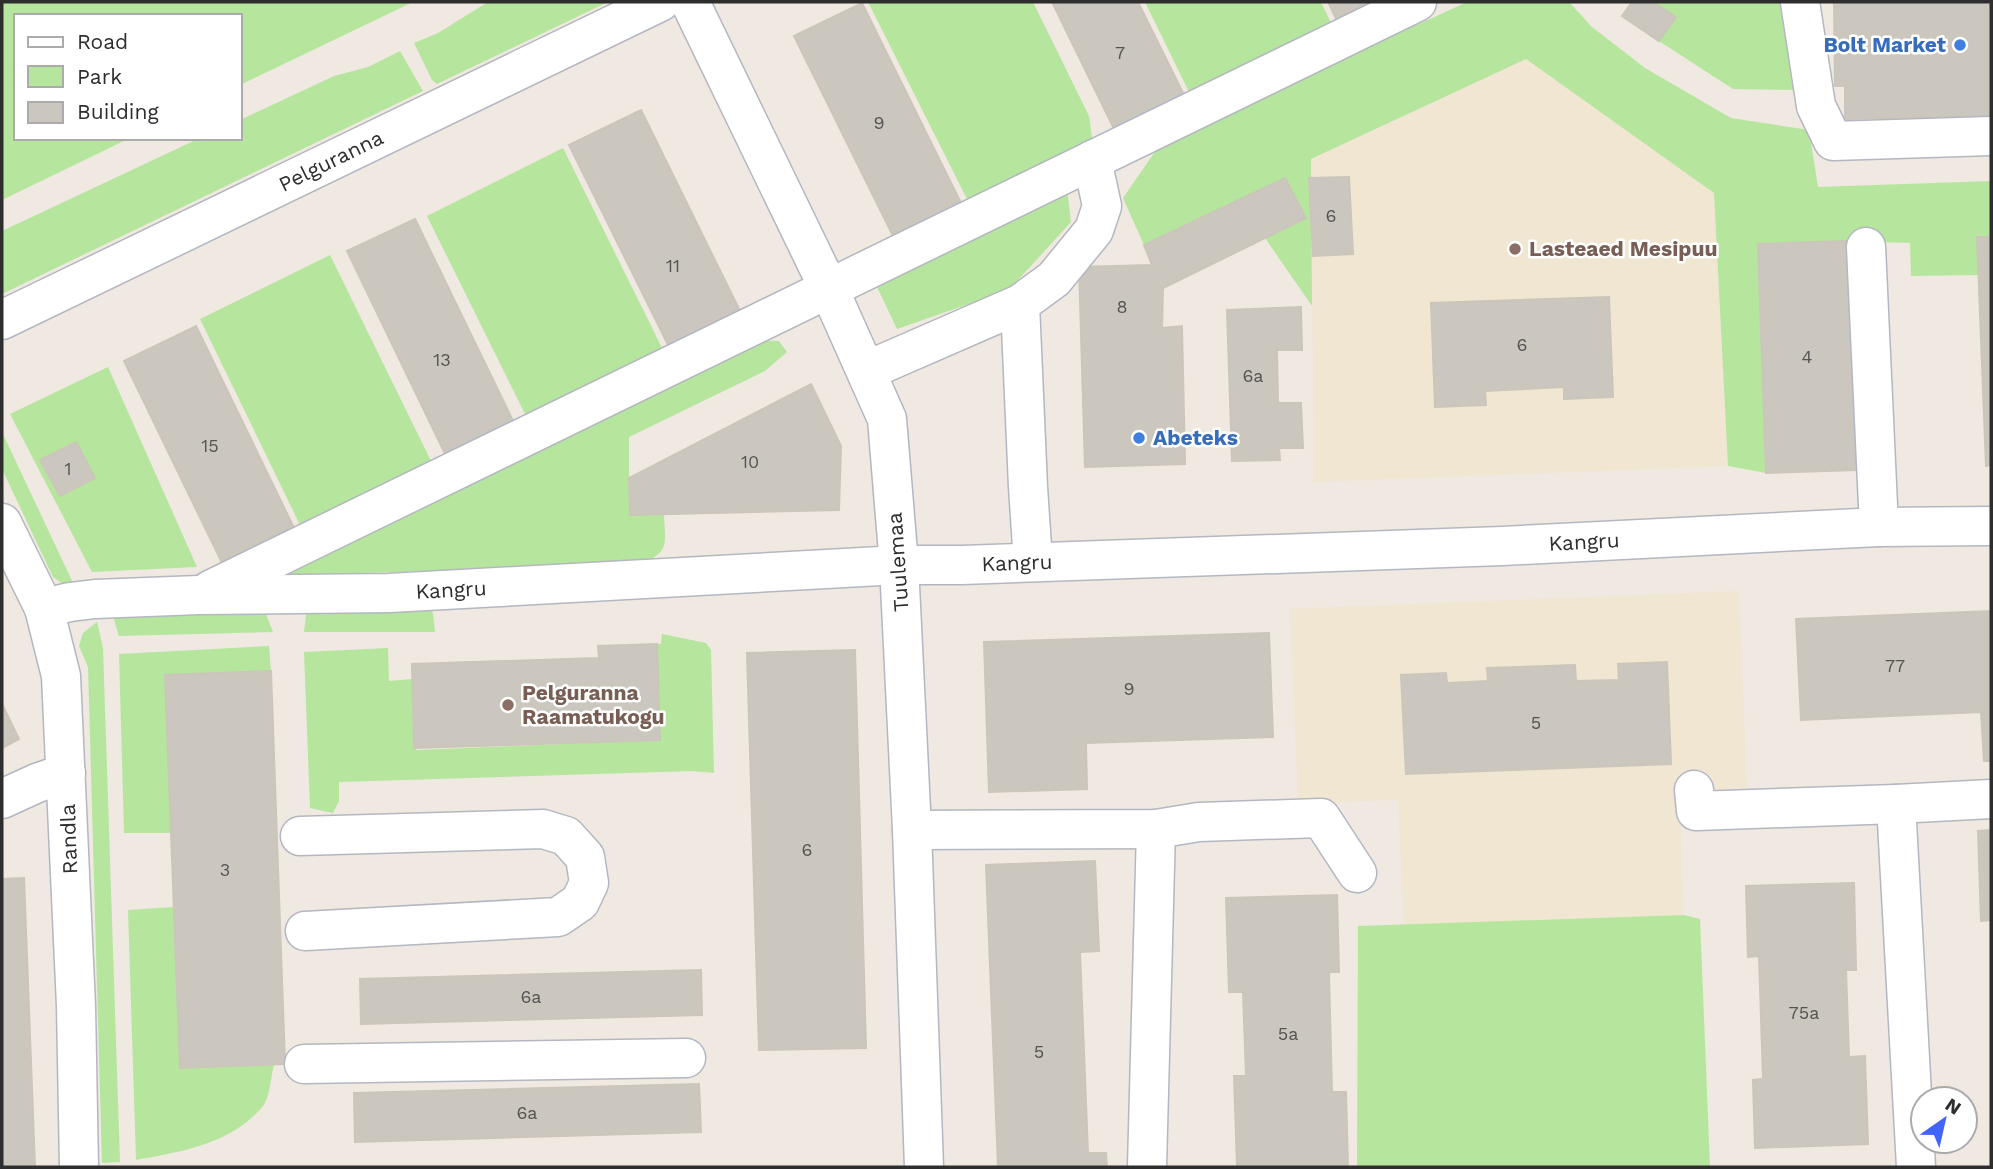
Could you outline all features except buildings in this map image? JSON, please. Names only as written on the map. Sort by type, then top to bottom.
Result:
[{"type":"street","name":"Pelguranna","points":[[2,320],[660,2]]},
{"type":"street","name":"Tuulemaa","points":[[690,2],[829,289],[887,419],[899,565],[924,1167]]},
{"type":"street","points":[[199,595],[1417,2]]},
{"type":"street","points":[[1800,2],[1816,106],[1833,141],[1991,136]]},
{"type":"street","points":[[866,371],[1020,304],[1054,279],[1094,230],[1102,205],[1092,160]]},
{"type":"street","points":[[1866,247],[1879,527]]},
{"type":"street","points":[[1020,304],[1027,487],[1033,562]]},
{"type":"street","name":"Randla","points":[[2,523],[44,608],[61,676],[76,1006],[79,1167]]},
{"type":"street","name":"Kangru","points":[[44,608],[95,599],[389,593],[899,565],[1512,545],[1879,527],[1991,526]]},
{"type":"street","points":[[2,799],[37,783],[66,774]]},
{"type":"street","points":[[1694,790],[1696,811],[1991,799]]},
{"type":"street","points":[[1896,804],[1916,1167]]},
{"type":"street","points":[[912,830],[1156,829],[1199,822],[1321,818],[1357,873]]},
{"type":"street","points":[[300,836],[543,828],[566,836],[585,857],[589,883],[580,902],[558,917],[305,931]]},
{"type":"street","points":[[1147,1167],[1156,829]]},
{"type":"street","points":[[304,1064],[686,1058]]},
{"type":"shaded area","name":"Lasteaed Mesipuu","points":[[1526,59],[1714,193],[1728,466],[1314,482],[1311,159]]},
{"type":"shaded area","points":[[1739,591],[1747,788],[1679,791],[1684,915],[1404,926],[1398,800],[1298,803],[1290,609]]},
{"type":"green space","points":[[2,2],[413,2],[242,84],[242,14],[14,14],[14,140],[126,140],[2,200]]},
{"type":"green space","points":[[488,2],[608,2],[437,84],[432,80],[414,43],[438,33]]},
{"type":"green space","points":[[868,2],[1033,2],[1089,116],[1093,145],[970,205]]},
{"type":"green space","points":[[1145,2],[1321,2],[1332,25],[1190,94]]},
{"type":"green space","points":[[1467,2],[1569,2],[1592,27],[1645,68],[1731,118],[1809,130],[1818,187],[1991,181],[1991,236],[1977,237],[1978,275],[1911,276],[1910,243],[1848,241],[1758,244],[1766,473],[1728,466],[1714,193],[1526,59],[1311,159],[1312,306],[1265,238],[1285,179],[1144,245],[1123,198],[1161,143]]},
{"type":"green space","points":[[1653,2],[1781,3],[1796,90],[1733,89],[1659,41],[1676,17]]},
{"type":"green space","points":[[400,51],[423,91],[2,294],[2,231],[196,140],[242,140],[242,119],[334,76],[368,67]]},
{"type":"green space","points":[[563,148],[662,348],[526,416],[427,216]]},
{"type":"green space","points":[[1065,173],[1071,222],[1009,290],[897,329],[869,270]]},
{"type":"green space","points":[[330,255],[431,461],[300,525],[200,319]]},
{"type":"green space","points":[[737,340],[779,341],[787,352],[765,371],[629,437],[629,478],[664,514],[664,546],[649,560],[638,565],[287,575],[292,556]]},
{"type":"green space","points":[[108,367],[197,567],[92,572],[10,414]],"holes":[[[76,442],[95,478],[60,496],[41,460]]]},
{"type":"green space","points":[[2,432],[74,585],[63,584],[53,577],[2,469]]},
{"type":"green space","points":[[425,604],[433,613],[435,632],[304,632],[307,606]]},
{"type":"green space","points":[[252,608],[266,614],[273,632],[119,636],[112,613]]},
{"type":"green space","points":[[97,622],[103,648],[120,1162],[102,1163],[88,667],[79,646],[83,633]]},
{"type":"green space","points":[[662,634],[706,643],[711,650],[714,773],[692,771],[339,782],[339,801],[333,813],[310,808],[304,652],[388,648],[389,681],[412,679],[416,750],[660,740],[657,644],[661,644]]},
{"type":"green space","points":[[269,646],[271,671],[165,675],[171,833],[124,833],[119,654]]},
{"type":"green space","points":[[174,907],[180,1068],[274,1065],[269,1092],[263,1106],[236,1129],[204,1144],[136,1160],[128,910]]},
{"type":"green space","points":[[1684,915],[1700,919],[1710,1167],[1357,1167],[1358,926]]},
{"type":"place","name":"Bolt Market","points":[[1960,45]]},
{"type":"place","name":"Lasteaed Mesipuu","points":[[1515,249]]},
{"type":"place","name":"Abeteks","points":[[1139,438]]},
{"type":"place","name":"Pelguranna Raamatukogu","points":[[508,705]]}]
